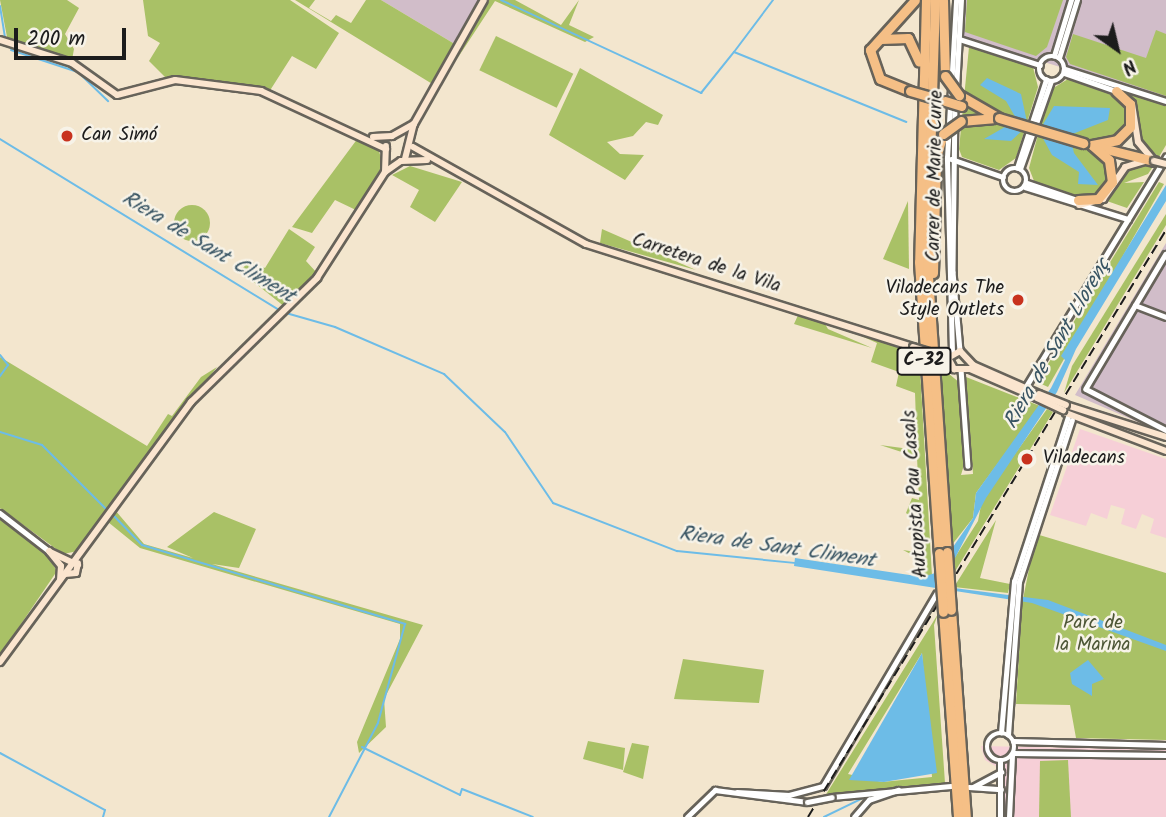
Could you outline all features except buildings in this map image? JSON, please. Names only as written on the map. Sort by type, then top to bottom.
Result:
[{"type":"highway","points":[[915,0],[876,40],[870,55],[880,79],[999,118],[1154,161]]},
{"type":"highway","name":"Autopista Pau Casals","points":[[926,0],[921,88],[920,301],[943,552]]},
{"type":"highway","name":"Autopista Pau Casals","points":[[935,0],[927,168],[930,316],[958,817]]},
{"type":"highway","points":[[943,0],[945,76],[959,95],[999,118]]},
{"type":"highway","points":[[870,55],[885,37],[908,38],[918,53],[921,88]]},
{"type":"highway","points":[[1092,145],[1117,140],[1130,127],[1130,104],[1116,89]]},
{"type":"highway","points":[[930,316],[936,157],[943,134],[961,121],[999,118]]},
{"type":"highway","points":[[1078,202],[1098,199],[1112,182],[1109,160],[1092,145]]},
{"type":"highway","name":"Autopista Pau Casals","points":[[947,611],[966,817]]},
{"type":"main road","points":[[384,172],[403,160],[412,145],[414,124],[482,1]]},
{"type":"main road","points":[[0,40],[78,66],[114,94],[175,80],[256,90],[371,137],[386,151],[403,160],[427,160]]},
{"type":"main road","points":[[1116,89],[1131,102],[1138,142],[1154,161]]},
{"type":"main road","points":[[371,137],[395,135],[414,124]]},
{"type":"main road","points":[[395,135],[412,145],[427,160]]},
{"type":"main road","points":[[0,662],[62,572],[75,560],[191,402],[289,308],[335,254],[384,172],[386,151],[395,135]]},
{"type":"main road","name":"Carretera de la Vila","points":[[427,160],[513,198],[586,244],[913,347],[951,354]]},
{"type":"main road","points":[[1078,202],[1103,199],[1131,164],[1154,161],[1166,164]]},
{"type":"main road","points":[[1038,396],[950,366],[951,354],[1025,388],[1070,412],[1163,449],[1165,435],[1070,412]]},
{"type":"main road","points":[[961,368],[966,360]]},
{"type":"main road","points":[[49,551],[75,560]]},
{"type":"main road","points":[[49,551],[62,572]]},
{"type":"street","name":"Carrer de Marie Curie","points":[[949,159],[959,39],[959,0]]},
{"type":"street","name":"Carrer de Marie Curie","points":[[951,354],[949,159],[959,0]]},
{"type":"street","points":[[1071,0],[1056,57],[1064,71],[1116,89],[1166,100]]},
{"type":"street","points":[[1040,65],[1056,57],[1077,0]]},
{"type":"street","points":[[959,39],[1040,65],[1049,81]]},
{"type":"street","points":[[949,159],[1003,177],[1018,169],[1049,81],[1064,71]]},
{"type":"street","points":[[1025,388],[1166,157]]},
{"type":"street","points":[[1018,169],[1026,185]]},
{"type":"street","points":[[1003,177],[1009,191],[1026,185],[1121,220],[1128,219]]},
{"type":"street","points":[[1120,232],[1121,220]]},
{"type":"street","points":[[1165,435],[1086,391],[1166,254]]},
{"type":"street","points":[[1135,305],[1166,317]]},
{"type":"street","points":[[961,368],[968,466]]},
{"type":"street","points":[[1000,817],[1000,761],[986,747],[1002,733],[1016,582],[1070,412]]},
{"type":"street","points":[[0,513],[49,551]]},
{"type":"street","points":[[687,817],[709,792],[789,795],[824,786],[936,594]]},
{"type":"street","points":[[1008,735],[1013,606]]},
{"type":"street","points":[[1002,733],[1013,741],[1009,817]]},
{"type":"street","points":[[1013,741],[1166,745]]},
{"type":"street","points":[[1000,761],[1012,754],[1166,755]]},
{"type":"street","points":[[1001,789],[971,787],[1002,771]]},
{"type":"street","points":[[737,792],[807,802],[832,797],[950,786]]},
{"type":"street","points":[[854,817],[869,800],[899,790]]},
{"type":"shaded area","points":[[381,0],[479,0],[481,3],[458,46]]},
{"type":"shaded area","points":[[963,0],[1166,0],[1166,100],[961,36]]},
{"type":"shaded area","points":[[1166,243],[1166,434],[1075,395]]},
{"type":"shaded area","points":[[1080,429],[1166,459],[1166,538],[1150,533],[1154,519],[1142,514],[1136,529],[1121,524],[1125,509],[1111,505],[1107,519],[1091,513],[1086,526],[1050,515]]},
{"type":"shaded area","points":[[981,746],[1166,750],[1166,817],[996,817],[997,767],[985,760]]},
{"type":"green space","points":[[0,0],[67,0],[79,8],[65,34],[74,49],[72,60],[7,37]]},
{"type":"green space","points":[[143,0],[290,0],[339,33],[316,69],[292,56],[269,92],[166,78],[149,61],[160,43],[148,36]]},
{"type":"green space","points":[[295,0],[315,0],[309,8],[331,21],[336,15],[351,23],[366,0],[381,0],[458,46],[434,85]]},
{"type":"green space","points":[[489,0],[515,0],[561,25],[579,0],[569,25],[594,37],[585,42],[495,1],[457,59]]},
{"type":"green space","points":[[967,0],[1063,0],[1047,47],[1036,56],[965,32]]},
{"type":"green space","points":[[1156,30],[1166,34],[1166,96],[1070,64],[1066,57],[1073,34],[1146,58]]},
{"type":"green space","points":[[496,36],[573,74],[557,108],[479,70]]},
{"type":"green space","points":[[969,47],[1033,67],[1038,87],[1016,158],[999,170],[962,157],[959,149]]},
{"type":"green space","points":[[580,68],[663,115],[658,125],[646,122],[633,136],[607,142],[620,154],[644,155],[625,180],[549,135]]},
{"type":"green space","points":[[1068,79],[1125,99],[1129,122],[1116,137],[1093,139],[1090,148],[1104,155],[1110,177],[1101,195],[1074,197],[1034,181],[1029,168],[1050,90]]},
{"type":"green space","points":[[1129,93],[1166,105],[1166,145],[1159,157],[1140,141]]},
{"type":"green space","points":[[358,138],[377,145],[383,164],[358,211],[335,200],[312,233],[292,227]]},
{"type":"green space","points":[[1140,164],[1154,165],[1148,174],[1124,183],[1144,182],[1127,208],[1104,200],[1122,174]]},
{"type":"green space","points":[[410,166],[462,182],[435,222],[410,207],[419,190],[392,175]]},
{"type":"green space","points":[[1159,182],[1164,184],[1048,387],[1037,382]]},
{"type":"green space","points":[[908,201],[909,269],[883,259]]},
{"type":"green space","points":[[192,205],[205,210],[210,223],[205,236],[192,241],[179,236],[174,223],[179,210]]},
{"type":"green space","points":[[1166,214],[1166,225],[1064,393],[1072,366]]},
{"type":"green space","points":[[289,229],[315,247],[306,261],[317,273],[285,307],[241,272],[248,260],[265,268]]},
{"type":"green space","points":[[602,229],[634,243],[696,270],[600,243]]},
{"type":"green space","points":[[799,313],[822,319],[828,329],[872,348],[794,324]]},
{"type":"green space","points":[[834,324],[919,351],[932,576],[923,577],[922,560],[903,550],[922,553],[921,525],[906,513],[912,498],[919,500],[917,457],[880,445],[917,450],[915,393],[896,386],[899,372],[871,362],[877,343]]},
{"type":"green space","points":[[0,357],[147,446],[168,414],[172,416],[201,377],[217,367],[78,551],[63,554],[0,508]]},
{"type":"green space","points":[[938,365],[960,383],[966,458],[961,475],[973,474],[966,377],[1040,406],[976,493],[973,518],[951,546]]},
{"type":"green space","points":[[1047,409],[1053,412],[954,573],[952,562],[978,521],[982,500]]},
{"type":"green space","points":[[115,510],[144,544],[193,558],[167,547],[214,512],[256,529],[239,568],[212,564],[423,625],[384,699],[386,727],[359,753],[357,742],[400,639],[400,624],[140,548],[108,522]]},
{"type":"green space","points":[[0,519],[47,555],[57,571],[0,655]]},
{"type":"green space","points":[[996,520],[980,578],[1010,584],[1008,593],[954,587]]},
{"type":"green space","name":"Parc de la Marina","points":[[1036,534],[1166,573],[1166,740],[1076,738],[1070,705],[1016,704],[1022,604]]},
{"type":"green space","points":[[938,614],[934,625],[945,783],[825,796]],"holes":[[[922,653],[932,777],[882,782],[848,774]]]},
{"type":"green space","points":[[683,659],[764,670],[759,703],[674,699]]},
{"type":"green space","points":[[588,741],[625,748],[623,770],[583,759]]},
{"type":"green space","points":[[632,743],[649,746],[643,779],[623,772]]},
{"type":"green space","points":[[1068,760],[1071,817],[1039,817],[1040,761]]},
{"type":"water","points":[[987,78],[1021,94],[1027,122],[1042,126],[1054,106],[1110,108],[1108,120],[1070,135],[1074,153],[1098,185],[1078,184],[1079,172],[1052,155],[1040,133],[1025,128],[1011,141],[984,139],[1017,120],[1006,101],[980,85]]},
{"type":"water","points":[[1166,185],[1166,201],[1076,349],[1057,392],[986,498],[953,562],[951,581],[954,588],[1048,600],[1166,645],[1166,651],[1032,603],[794,566],[795,558],[923,577],[935,573],[973,518],[976,493],[1051,388],[1065,360],[1061,356]]},
{"type":"water","points":[[922,653],[937,773],[884,782],[849,780]]},
{"type":"water","points":[[1088,660],[1104,679],[1092,684],[1092,696],[1072,684],[1070,673]]},
{"type":"waterway","points":[[501,0],[701,93],[734,52],[906,122]]},
{"type":"waterway","points":[[734,52],[773,0]]},
{"type":"waterway","points":[[0,6],[5,37]]},
{"type":"waterway","points":[[11,50],[78,72],[108,101]]},
{"type":"waterway","name":"Riera de Sant Climent","points":[[0,139],[281,311]]},
{"type":"waterway","name":"Riera de Sant Climent","points":[[286,313],[335,327],[444,374],[505,432],[553,503],[677,551],[796,563]]},
{"type":"waterway","points":[[0,355],[8,365],[0,376]]},
{"type":"waterway","points":[[0,432],[42,445],[107,510]]},
{"type":"waterway","points":[[113,515],[142,545],[405,624],[378,723],[329,817]]},
{"type":"waterway","points":[[362,747],[460,795],[462,789],[533,817]]},
{"type":"waterway","points":[[0,753],[105,810],[103,817]]},
{"type":"waterway","points":[[824,817],[865,797]]},
{"type":"railway","points":[[808,817],[1166,230]]},
{"type":"place","name":"Can Simó","points":[[67,136]]},
{"type":"place","name":"Viladecans The Style Outlets","points":[[1018,300]]},
{"type":"place","name":"Viladecans","points":[[1027,459]]},
{"type":"water label","name":"Riera de Sant Llorenç","points":[[1058,344]]}]
